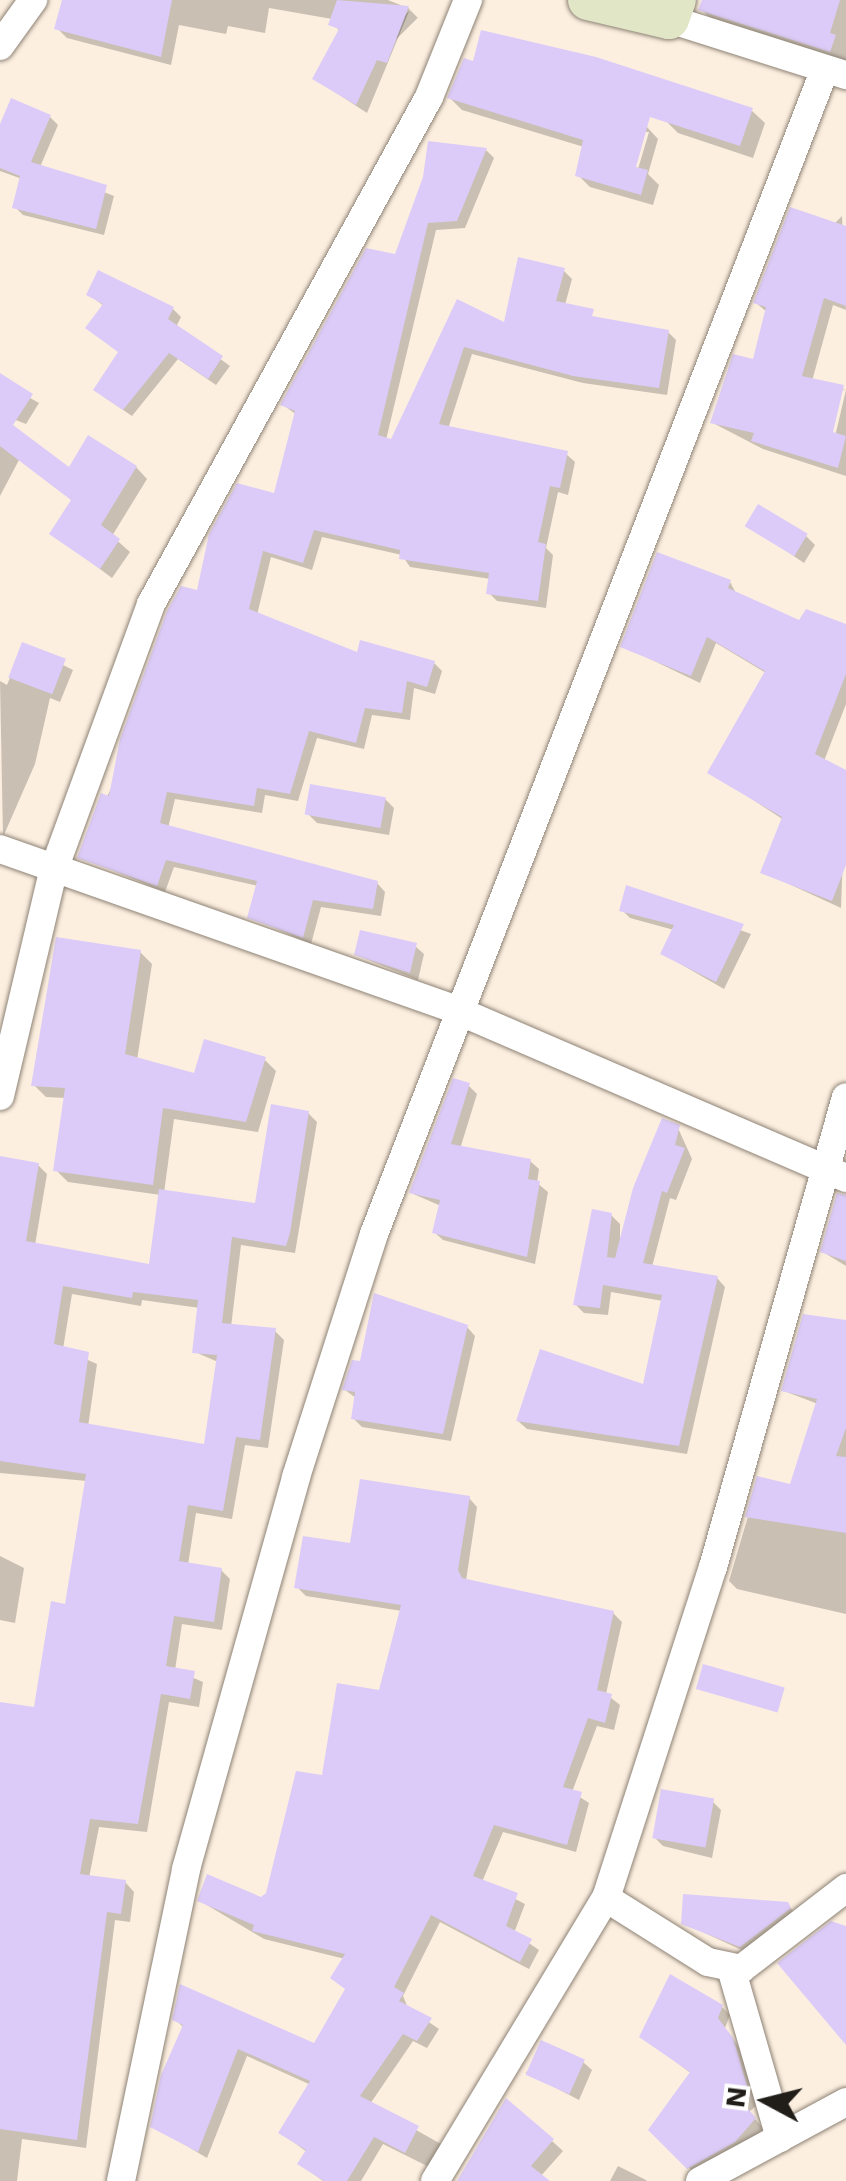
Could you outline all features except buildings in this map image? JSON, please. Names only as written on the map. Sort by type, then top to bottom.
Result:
[{"type":"street","points":[[0,46],[33,0]]},
{"type":"street","points":[[0,1096],[52,872],[151,604],[429,97],[468,0]]},
{"type":"street","points":[[121,2181],[186,1868],[296,1477],[374,1234],[456,1010],[836,72],[672,10],[588,0]]},
{"type":"street","points":[[0,849],[52,872],[456,1010],[834,1174]]},
{"type":"street","points":[[435,2181],[606,1898],[834,1174],[846,1097]]},
{"type":"street","points":[[606,1898],[708,1962],[750,1968],[846,1888]]},
{"type":"street","points":[[731,1968],[780,2138]]},
{"type":"street","points":[[700,2181],[846,2102]]}]
